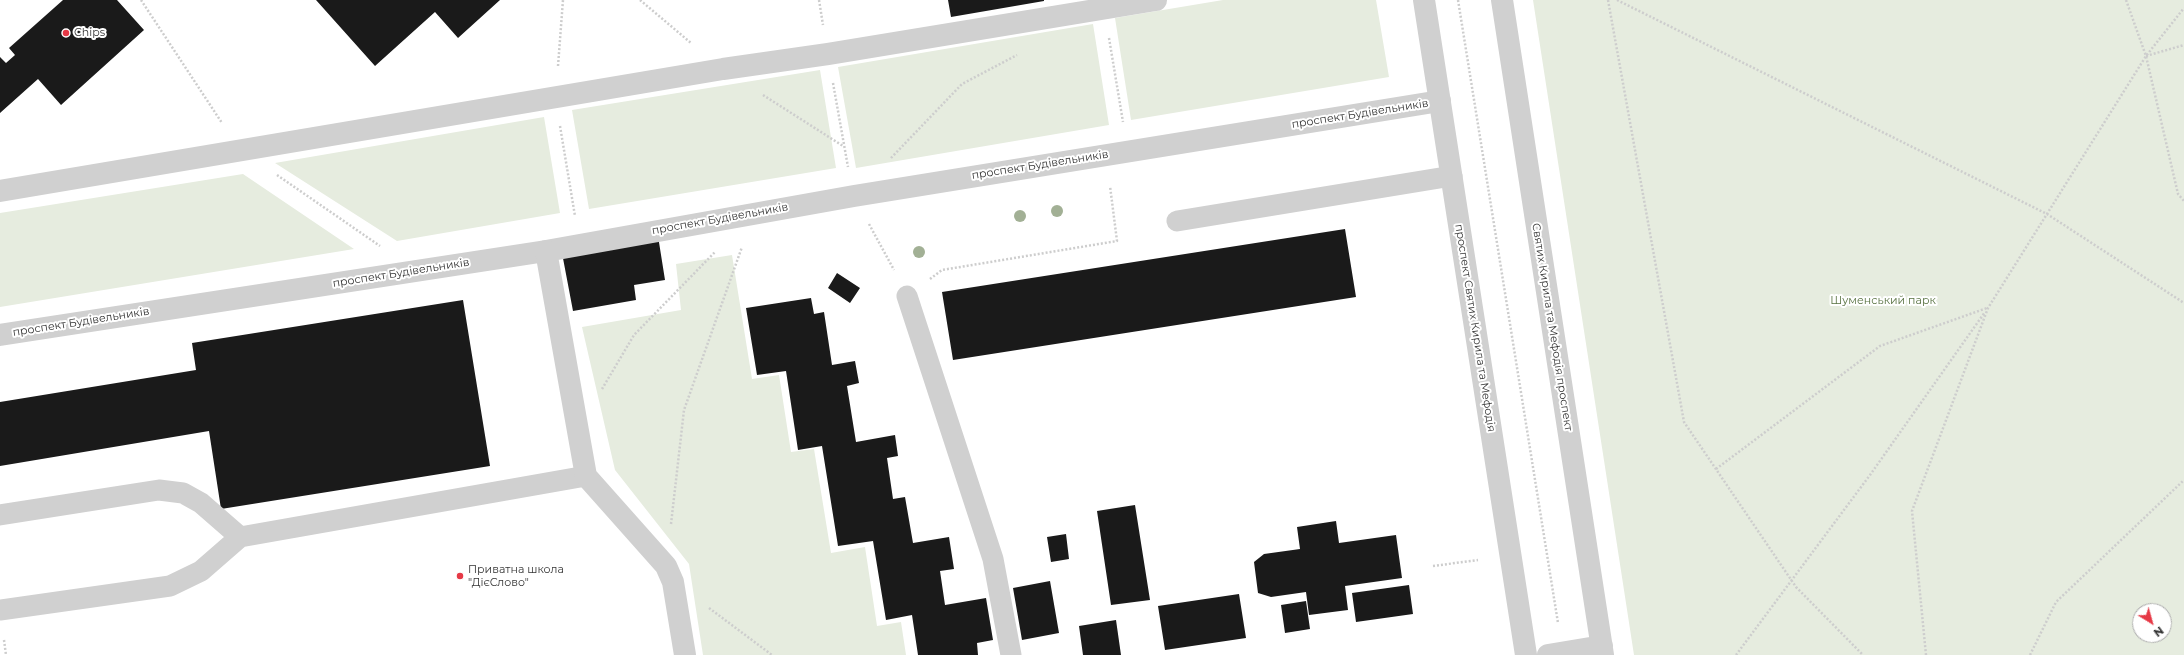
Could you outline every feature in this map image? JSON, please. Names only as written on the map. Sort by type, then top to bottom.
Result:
[{"type":"street","points":[[0,191],[555,99],[723,69],[828,54],[1156,0]]},
{"type":"street","name":"проспект Святих Кирила та Мефодія","points":[[1424,0],[1526,655]]},
{"type":"street","name":"Святих Кирила та Мефодія проспект","points":[[1502,0],[1602,650]]},
{"type":"street","name":"проспект Будівельників","points":[[0,335],[546,251],[854,196],[1440,101]]},
{"type":"street","points":[[546,251],[586,476],[669,574],[685,655]]},
{"type":"street","points":[[1555,654],[1602,650]]},
{"type":"lane","points":[[1177,221],[1452,176]]},
{"type":"lane","points":[[907,296],[993,559],[1011,655]]},
{"type":"lane","points":[[0,610],[170,586],[201,571],[240,537],[586,476]]},
{"type":"lane","points":[[0,514],[159,490],[183,493],[201,503],[240,537]]},
{"type":"path","points":[[141,0],[240,150],[416,271]]},
{"type":"path","points":[[563,0],[555,99],[580,244]]},
{"type":"path","points":[[1458,0],[1555,654]]},
{"type":"path","points":[[1608,0],[1684,422],[1791,580],[1863,655]]},
{"type":"path","points":[[1617,0],[2047,214],[2184,304]]},
{"type":"path","points":[[2126,0],[2146,56],[2178,194],[2184,201]]},
{"type":"path","points":[[1736,655],[1870,475],[1988,308],[2146,56],[2184,8]]},
{"type":"path","points":[[1105,9],[1128,151]]},
{"type":"path","points":[[2146,56],[2184,45]]},
{"type":"path","points":[[886,162],[962,84],[1023,52]]},
{"type":"path","points":[[828,54],[854,196],[907,296],[942,270],[1118,241],[1109,183]]},
{"type":"path","points":[[754,213],[684,410],[669,574],[772,655]]},
{"type":"path","points":[[601,390],[634,335],[721,246]]},
{"type":"path","points":[[1716,469],[1880,346],[1988,308]]},
{"type":"path","points":[[1926,655],[1912,511],[1988,308]]},
{"type":"path","points":[[2030,655],[2056,602],[2184,480]]},
{"type":"path","points":[[1433,566],[1478,560]]},
{"type":"green space","points":[[1223,0],[1376,0],[1389,77],[1131,120],[1115,18]]},
{"type":"green space","name":"Шуменський парк","points":[[1533,0],[2184,0],[2184,655],[1634,655]]},
{"type":"green space","points":[[1093,24],[1109,125],[856,168],[838,67]]},
{"type":"green space","points":[[820,70],[836,168],[589,209],[572,110]]},
{"type":"green space","points":[[544,117],[560,213],[397,241],[275,163]]},
{"type":"green space","points":[[243,174],[354,249],[0,307],[0,213]]},
{"type":"green space","points":[[732,255],[752,379],[779,375],[791,452],[814,449],[831,553],[865,547],[877,626],[901,622],[906,655],[703,655],[689,564],[615,470],[582,327],[681,310],[676,264]]},
{"type":"building","points":[[63,0],[117,0],[144,30],[61,105],[38,79],[0,113],[0,57],[6,63],[15,55],[9,48]]},
{"type":"building","points":[[316,0],[500,0],[458,38],[435,12],[375,66]]},
{"type":"building","points":[[948,0],[1044,0],[1044,1],[951,17]]},
{"type":"building","points":[[1345,229],[1356,297],[953,360],[942,292]]},
{"type":"building","points":[[658,236],[665,280],[634,285],[636,300],[573,311],[562,253]]},
{"type":"building","points":[[837,273],[860,288],[850,303],[828,288]]},
{"type":"building","points":[[811,298],[814,314],[824,312],[832,365],[855,361],[859,383],[847,386],[856,442],[895,435],[898,456],[887,458],[893,499],[905,497],[913,543],[949,537],[954,569],[940,571],[945,605],[986,598],[993,640],[977,643],[978,655],[918,655],[912,615],[886,620],[873,541],[838,546],[822,446],[798,450],[786,371],[757,375],[746,308]]},
{"type":"building","points":[[463,300],[490,466],[221,509],[209,431],[0,466],[0,402],[196,370],[192,343]]},
{"type":"building","points":[[1135,505],[1150,600],[1111,605],[1097,511]]},
{"type":"building","points":[[1336,521],[1339,543],[1396,535],[1402,578],[1345,586],[1348,610],[1309,615],[1306,592],[1271,597],[1258,593],[1254,562],[1264,554],[1300,549],[1297,527]]},
{"type":"building","points":[[1066,534],[1069,559],[1051,562],[1047,537]]},
{"type":"building","points":[[1050,581],[1059,633],[1022,640],[1013,588]]},
{"type":"building","points":[[1409,585],[1413,614],[1356,622],[1352,593]]},
{"type":"building","points":[[1239,594],[1246,638],[1165,650],[1158,606]]},
{"type":"building","points":[[1306,601],[1310,629],[1285,633],[1281,605]]},
{"type":"building","points":[[1116,620],[1121,655],[1083,655],[1079,626]]},
{"type":"place","name":"Chips","points":[[66,33]]},
{"type":"place","name":"Приватна школа \"ДієСлово\"","points":[[460,576]]}]
